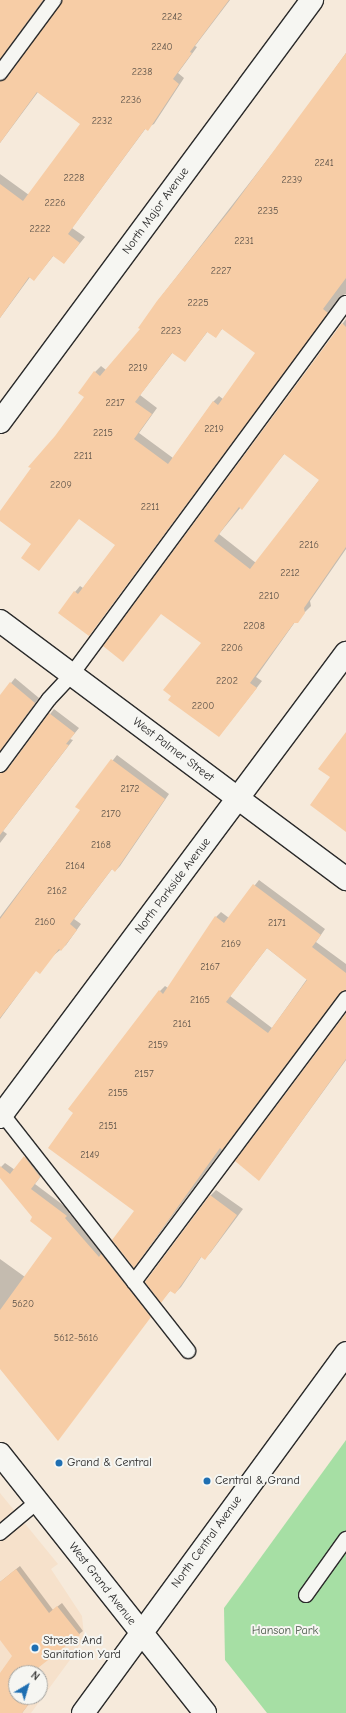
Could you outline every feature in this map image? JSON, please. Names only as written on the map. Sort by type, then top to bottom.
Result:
[{"type":"street","name":"North Major Avenue","points":[[0,422],[312,0]]},
{"type":"street","name":"West Palmer Street","points":[[0,620],[346,879]]},
{"type":"street","name":"North Parkside Avenue","points":[[1,1114],[346,654]]},
{"type":"street","name":"North Central Avenue","points":[[83,1713],[346,1353]]},
{"type":"street","name":"West Grand Avenue","points":[[0,1454],[205,1713]]},
{"type":"lane","points":[[0,73],[54,0]]},
{"type":"lane","points":[[0,765],[49,699],[72,674],[346,303]]},
{"type":"lane","points":[[134,1282],[346,999]]},
{"type":"lane","points":[[1,1114],[188,1351]]},
{"type":"lane","points":[[0,1533],[37,1502]]},
{"type":"lane","points":[[306,1595],[346,1539]]},
{"type":"shaded area","points":[[0,1493],[58,1564],[51,1569],[82,1616],[84,1636],[75,1653],[48,1690],[48,1665],[8,1665],[8,1705],[37,1705],[31,1713],[0,1713]]},
{"type":"green space","name":"Hanson Park","points":[[346,1440],[346,1713],[267,1713],[225,1660],[224,1608]]},
{"type":"building","points":[[0,0],[43,0],[0,59]]},
{"type":"building","points":[[62,0],[229,0],[190,52],[192,53],[173,79],[179,84],[148,131],[145,129],[68,234],[80,243],[64,264],[53,256],[34,281],[29,277],[0,318],[0,184],[23,201],[80,124],[37,92],[0,143],[0,81],[7,78]]},
{"type":"building","points":[[346,53],[346,278],[323,309],[328,313],[89,636],[58,613],[74,591],[78,594],[115,545],[79,519],[39,571],[21,558],[31,544],[0,521],[0,511],[31,468],[28,467],[55,436],[84,397],[78,393],[94,371],[100,376],[140,329],[138,328],[157,301],[230,210]],"holes":[[[222,329],[255,353],[218,405],[213,401],[168,464],[134,439],[152,414],[135,402],[172,353],[185,362],[207,332],[216,338]]]},
{"type":"building","points":[[342,323],[346,327],[346,547],[304,608],[305,613],[298,623],[294,623],[250,683],[257,688],[219,737],[168,700],[171,696],[163,690],[201,643],[161,614],[123,662],[103,646]],"holes":[[[284,454],[319,480],[250,569],[214,541],[239,507],[242,510]]]},
{"type":"building","points":[[10,682],[35,703],[0,751],[0,695]]},
{"type":"building","points":[[49,713],[75,733],[66,744],[69,745],[0,835],[0,773],[7,770]]},
{"type":"building","points":[[346,732],[346,832],[310,805],[330,777],[318,769]]},
{"type":"building","points":[[111,759],[165,799],[115,872],[112,869],[70,924],[77,930],[61,951],[59,949],[40,974],[36,971],[0,1018],[0,919],[80,810],[75,807]]},
{"type":"building","points":[[253,884],[321,935],[312,947],[346,973],[346,991],[339,994],[222,1150],[220,1148],[134,1268],[112,1240],[134,1211],[48,1148],[73,1113],[68,1109],[159,990],[163,994],[215,916],[224,923]],"holes":[[[267,948],[307,980],[268,1033],[226,1002]]]},
{"type":"building","points":[[346,1013],[346,1059],[259,1181],[235,1161]]},
{"type":"building","points":[[24,1156],[40,1177],[31,1189],[67,1216],[65,1218],[99,1257],[101,1254],[151,1317],[58,1441],[0,1369],[0,1310],[52,1238],[30,1221],[32,1217],[0,1178],[0,1166],[10,1174]]},
{"type":"building","points":[[210,1195],[237,1215],[205,1260],[201,1257],[175,1294],[170,1291],[161,1303],[145,1282]]},
{"type":"building","name":"Streets And Sanitation Yard","points":[[16,1569],[49,1613],[57,1606],[80,1635],[42,1665],[8,1665],[8,1705],[28,1705],[22,1713],[0,1713],[0,1673],[12,1656],[0,1640],[0,1582]]},
{"type":"place","name":"Grand & Central","points":[[59,1463]]},
{"type":"place","name":"Central & Grand","points":[[207,1481]]},
{"type":"place","name":"Streets And Sanitation Yard","points":[[35,1648]]}]
